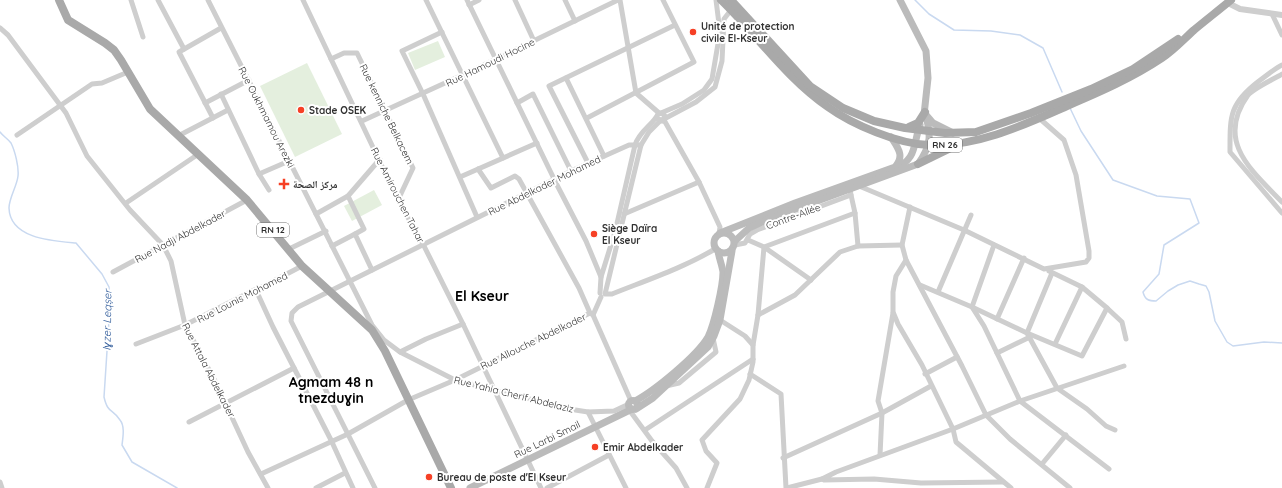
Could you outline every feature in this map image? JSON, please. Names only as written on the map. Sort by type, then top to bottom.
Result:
[{"type":"main road","name":"RN 12","points":[[59,0],[68,20],[105,43],[121,60],[150,109],[197,155],[247,200],[302,266],[365,323],[379,339],[451,488]]},
{"type":"main road","name":"RN 26","points":[[721,0],[779,63],[811,95],[844,117],[866,128],[915,144],[929,146],[962,143],[1005,131],[1039,118],[1139,73],[1171,51],[1229,1]]},
{"type":"main road","name":"RN 26","points":[[731,0],[810,86],[843,108],[874,121],[905,128],[953,133],[976,132],[1009,122],[1091,89],[1133,69],[1193,31]]},
{"type":"main road","points":[[900,0],[926,51],[928,78],[925,112],[919,129]]},
{"type":"main road","points":[[905,128],[918,124],[925,112]]},
{"type":"main road","points":[[925,112],[930,131]]},
{"type":"main road","points":[[925,112],[933,123],[953,133]]},
{"type":"main road","name":"RN 26","points":[[915,144],[919,129]]},
{"type":"main road","name":"RN 26","points":[[929,146],[930,131]]},
{"type":"main road","points":[[891,137],[900,150],[901,155],[899,163],[893,168]]},
{"type":"main road","points":[[716,250],[725,254],[749,228],[771,218],[850,192],[859,186],[918,164],[962,143]]},
{"type":"main road","points":[[632,406],[654,389],[693,354],[707,338],[715,320],[722,272],[714,242],[719,234],[795,203],[904,165],[914,150],[915,144]]},
{"type":"main road","points":[[918,164],[929,146]]},
{"type":"main road","points":[[632,406],[653,398],[708,347],[714,338],[720,320],[734,246],[730,234],[719,234]]},
{"type":"main road","name":"Rue Larbi Smail","points":[[470,488],[595,427],[632,406]]},
{"type":"street","points":[[131,0],[143,37]]},
{"type":"street","points":[[158,0],[184,49]]},
{"type":"street","name":"Rue Oukhmamou Arezki","points":[[208,0],[326,231],[332,246],[372,325],[384,340]]},
{"type":"street","name":"Rue Amirouchen Tahar","points":[[303,0],[362,121],[398,200],[423,244],[463,324],[541,488]]},
{"type":"street","points":[[426,0],[464,75],[503,158]]},
{"type":"street","points":[[479,0],[468,3],[586,242],[601,277],[602,295]]},
{"type":"street","points":[[515,0],[534,40]]},
{"type":"street","points":[[565,0],[575,21]]},
{"type":"street","points":[[619,0],[636,92],[661,117],[699,182],[720,227],[719,234]]},
{"type":"street","name":"Rue Hamoudi Hocine","points":[[362,121],[464,75],[619,0]]},
{"type":"street","points":[[587,118],[694,62],[663,0]]},
{"type":"street","points":[[601,277],[615,232],[638,145],[644,129],[704,90],[712,79],[720,32],[716,0]]},
{"type":"street","points":[[1229,1],[1240,10],[1272,14],[1281,17]]},
{"type":"street","points":[[661,117],[696,102],[715,87],[722,61],[724,19],[731,10]]},
{"type":"street","points":[[1272,14],[1282,35]]},
{"type":"street","points":[[588,163],[549,86],[675,25]]},
{"type":"street","name":"Rue Attala Abdelkader","points":[[0,28],[8,35],[60,106],[87,156],[163,245],[171,262],[185,325],[197,345],[248,452],[268,488]]},
{"type":"street","points":[[213,118],[179,52],[221,28]]},
{"type":"street","points":[[442,32],[402,51],[423,94],[477,217]]},
{"type":"street","name":"Rue kenniche Belkacem","points":[[331,59],[344,53],[357,53],[413,168],[398,200]]},
{"type":"street","points":[[1282,65],[1243,93],[1234,108],[1230,130],[1230,152],[1282,213]]},
{"type":"street","points":[[17,135],[92,84],[102,83],[128,72]]},
{"type":"street","points":[[1282,74],[1249,94],[1238,115],[1234,140],[1242,157],[1258,177],[1282,202]]},
{"type":"street","points":[[566,78],[587,118],[604,156]]},
{"type":"street","points":[[205,103],[249,80]]},
{"type":"street","points":[[221,94],[259,174],[270,190]]},
{"type":"street","points":[[517,103],[533,94],[571,171]]},
{"type":"street","points":[[178,136],[228,110]]},
{"type":"street","points":[[1039,118],[1064,140],[1076,175],[1089,251],[1089,258],[1086,262],[1044,269]]},
{"type":"street","points":[[460,177],[537,143]]},
{"type":"street","name":"Rue Abdelkader Mohamed","points":[[348,434],[291,321],[292,313],[298,307],[351,282],[423,244],[571,171],[628,145],[638,145]]},
{"type":"street","points":[[591,314],[602,295],[624,214],[638,145]]},
{"type":"street","points":[[126,203],[197,155]]},
{"type":"street","points":[[316,214],[348,196],[380,159]]},
{"type":"street","points":[[259,174],[289,161]]},
{"type":"street","points":[[478,169],[491,188],[515,176],[519,179],[579,288],[632,406],[645,430],[652,441],[676,468],[687,488]]},
{"type":"street","points":[[624,214],[699,182]]},
{"type":"street","points":[[859,186],[964,230],[1082,287],[1122,322],[1126,339]]},
{"type":"street","points":[[850,192],[855,214],[858,246]]},
{"type":"street","name":"Contre-Allée","points":[[734,246],[748,240],[750,234],[757,230],[850,192]]},
{"type":"street","points":[[332,246],[364,229],[348,196]]},
{"type":"street","name":"Rue Nadji Abdelkader","points":[[113,272],[247,200]]},
{"type":"street","points":[[910,207],[902,245],[906,260],[986,415],[1010,439],[1070,488]]},
{"type":"street","points":[[764,247],[855,214]]},
{"type":"street","points":[[938,292],[971,215]]},
{"type":"street","points":[[289,249],[326,231]]},
{"type":"street","points":[[355,234],[372,270]]},
{"type":"street","points":[[748,240],[764,247],[811,280]]},
{"type":"street","points":[[758,315],[795,295],[840,252],[858,246],[902,245]]},
{"type":"street","points":[[994,245],[972,306],[1020,401],[1109,469]]},
{"type":"street","points":[[707,488],[717,463],[706,451],[702,440],[740,399],[750,374],[758,315],[764,247]]},
{"type":"street","points":[[602,295],[612,294],[661,275],[716,250]]},
{"type":"street","points":[[997,319],[1024,258]]},
{"type":"street","points":[[880,456],[882,413],[878,401],[893,312],[893,292],[896,276],[906,260]]},
{"type":"street","points":[[302,266],[256,290],[331,440],[353,488]]},
{"type":"street","name":"Rue Lounis Mohamed","points":[[136,344],[185,325],[302,266]]},
{"type":"street","points":[[997,353],[1028,335],[1052,273]]},
{"type":"street","points":[[920,285],[972,306],[1028,335],[1082,356],[1107,308]]},
{"type":"street","points":[[1054,344],[1082,287]]},
{"type":"street","points":[[893,312],[954,429],[956,442],[1011,488]]},
{"type":"street","name":"Rue Allouche Abdelkader","points":[[261,474],[331,440],[348,434],[408,400],[455,380],[483,365],[591,314]]},
{"type":"street","points":[[720,320],[745,336],[753,345]]},
{"type":"street","points":[[400,352],[426,339],[463,324]]},
{"type":"street","points":[[1028,335],[1057,388],[1087,409],[1106,426],[1115,430]]},
{"type":"street","name":"Rue Yahia Cherif Abdelaziz","points":[[384,340],[400,352],[455,380],[569,409],[588,412],[614,411],[632,406]]},
{"type":"street","points":[[925,374],[957,357]]},
{"type":"street","points":[[645,430],[753,359]]},
{"type":"street","points":[[750,374],[781,394],[786,488],[822,479],[823,477],[954,429],[1020,401],[1124,366]]},
{"type":"street","points":[[189,422],[294,368]]},
{"type":"street","points":[[784,458],[882,413],[931,386]]},
{"type":"street","points":[[588,412],[626,488]]},
{"type":"street","points":[[348,434],[375,488]]},
{"type":"street","points":[[1042,464],[1066,435]]},
{"type":"street","points":[[547,488],[609,455]]},
{"type":"street","points":[[316,488],[345,473]]},
{"type":"street","points":[[822,479],[874,479],[891,482],[921,483],[1003,482]]},
{"type":"street","points":[[0,482],[2,488]]},
{"type":"street","points":[[891,482],[896,488]]},
{"type":"green space","points":[[438,41],[445,57],[415,70],[408,53]]},
{"type":"green space","name":"Stade OSEK","points":[[307,63],[342,134],[295,157],[260,86]]},
{"type":"green space","points":[[374,190],[382,205],[352,221],[344,206]]},
{"type":"waterway","points":[[915,0],[929,14],[954,30],[991,31],[1020,35],[1043,48],[1062,92]]},
{"type":"waterway","points":[[1070,108],[1081,131],[1113,180],[1157,196],[1190,199],[1199,223],[1164,245],[1159,274],[1143,292],[1146,298],[1156,301],[1178,285],[1190,281],[1206,286],[1209,292],[1215,321],[1227,342],[1233,346],[1264,342],[1282,343]]},
{"type":"waterway","name":"Iɣzer Leqṣer","points":[[0,132],[11,143],[17,164],[17,180],[10,200],[9,208],[11,218],[17,226],[34,236],[56,241],[76,243],[102,274],[109,287],[110,305],[104,397],[109,409],[122,422],[122,445],[132,462],[177,488]]},
{"type":"place","name":"Unité de protection civile El-Kseur","points":[[693,32]]},
{"type":"place","name":"Stade OSEK","points":[[301,110]]},
{"type":"place","name":"مركز الصحة","points":[[284,184]]},
{"type":"place","name":"Siège Daïra El Kseur","points":[[594,234]]},
{"type":"place","name":"Emir Abdelkader","points":[[595,447]]},
{"type":"place","name":"Bureau de poste d'El Kseur","points":[[429,477]]},
{"type":"district","name":"El Kseur","points":[[482,296]]},
{"type":"district","name":"Agmam 48 n tnezduɣin","points":[[331,390]]}]
